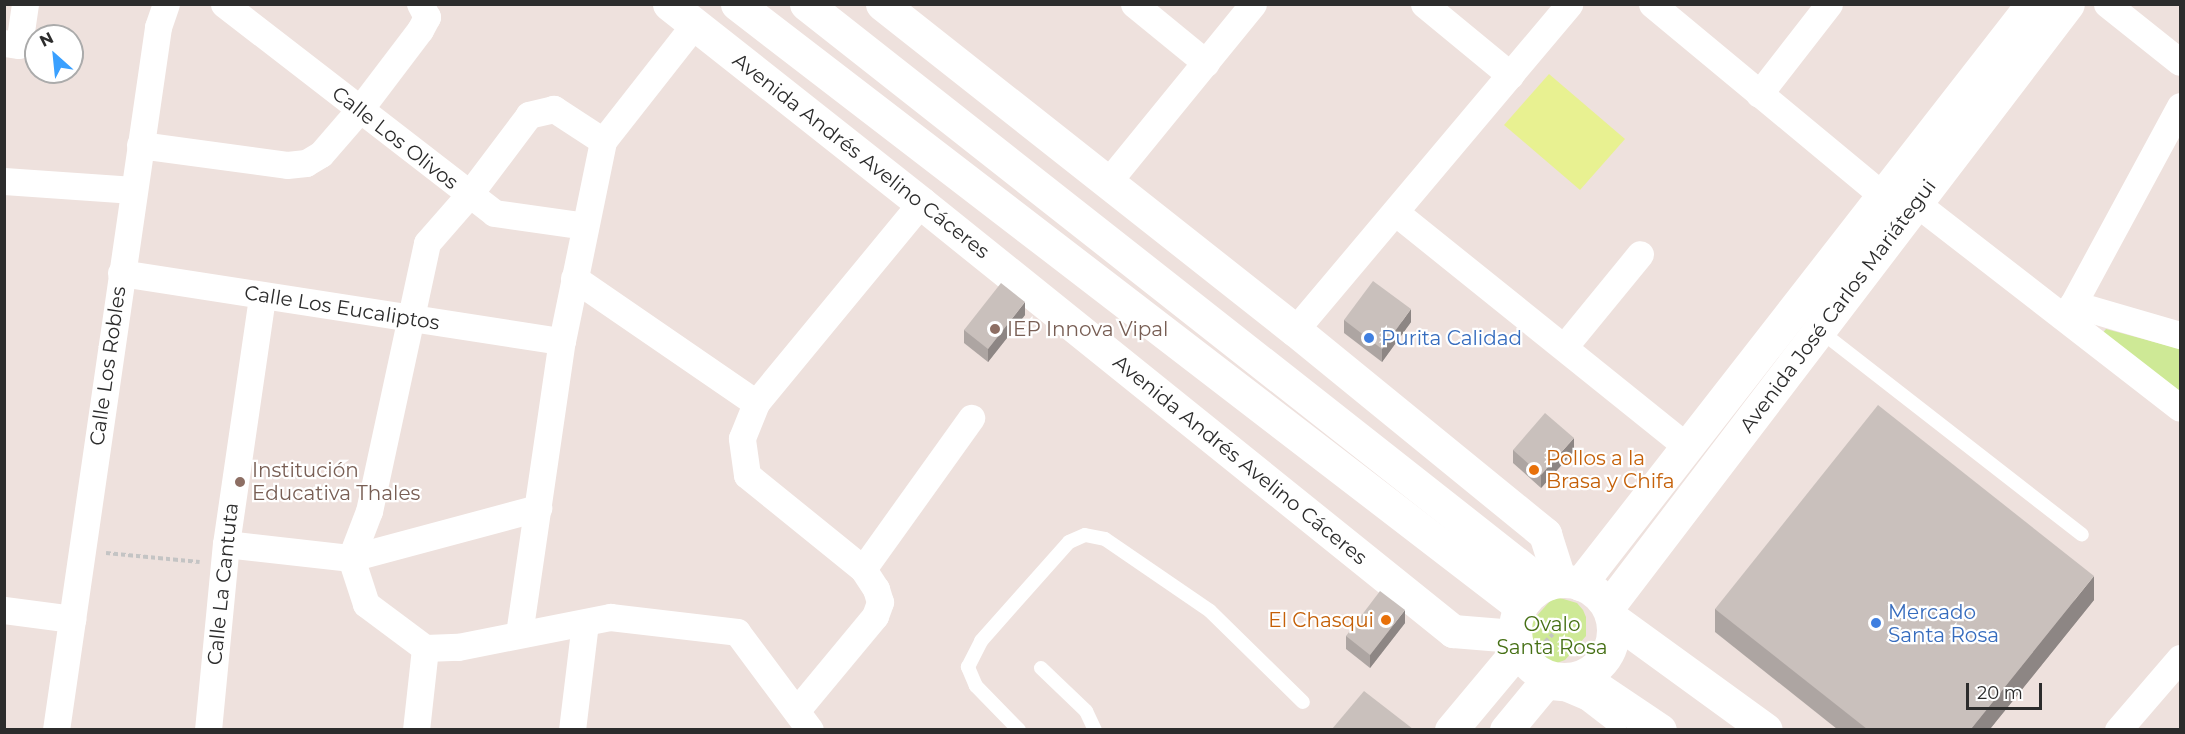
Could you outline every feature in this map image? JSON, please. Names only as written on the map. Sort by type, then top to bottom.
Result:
[{"type":"street","points":[[12,44],[25,4]]},
{"type":"street","name":"Calle Los Robles","points":[[56,729],[140,145],[158,27],[166,4]]},
{"type":"street","name":"Calle Los Olivos","points":[[224,4],[468,196],[494,213],[585,226]]},
{"type":"street","name":"Avenida Andrés Avelino Cáceres","points":[[669,4],[921,203],[1453,631],[1539,607]]},
{"type":"street","points":[[737,4],[1539,607],[1599,595],[1610,613],[1766,729]]},
{"type":"street","points":[[806,4],[1539,607]]},
{"type":"street","points":[[882,4],[1295,330],[1545,534],[1536,672],[1543,685]]},
{"type":"street","points":[[1134,4],[1206,63]]},
{"type":"street","points":[[1107,183],[1253,4]]},
{"type":"street","points":[[1424,4],[1510,75]]},
{"type":"street","points":[[1295,330],[1570,4]]},
{"type":"street","points":[[1652,4],[1882,195],[1916,203],[2067,310],[2181,408]]},
{"type":"street","points":[[1760,94],[1829,4]]},
{"type":"street","name":"Avenida José Carlos Mariátegui","points":[[1451,729],[1539,607],[1686,446],[2032,4]]},
{"type":"street","name":"Avenida José Carlos Mariátegui","points":[[1610,613],[1819,330],[2068,4]]},
{"type":"street","points":[[2108,4],[2181,62]]},
{"type":"street","points":[[140,145],[287,165],[306,163],[321,154],[360,109],[420,30],[427,17],[421,5]]},
{"type":"street","points":[[519,634],[562,341],[603,141],[694,25]]},
{"type":"street","points":[[2067,310],[2181,106]]},
{"type":"street","points":[[603,141],[554,110],[530,115],[468,196],[427,243],[369,511],[351,558],[366,603],[425,648],[458,647],[585,623],[610,616],[737,632],[804,720],[875,616],[880,602],[876,589],[863,569],[747,475],[742,438],[756,403],[921,203]]},
{"type":"street","points":[[4,181],[134,190]]},
{"type":"street","points":[[1395,212],[1686,446]]},
{"type":"street","points":[[1564,347],[1640,254]]},
{"type":"street","name":"Calle Los Eucaliptos","points":[[121,273],[562,341]]},
{"type":"street","points":[[574,278],[756,403]]},
{"type":"street","name":"Calle La Cantuta","points":[[208,729],[225,554],[262,296]]},
{"type":"street","points":[[2067,310],[2181,335]]},
{"type":"street","points":[[863,569],[971,418]]},
{"type":"street","points":[[225,554],[351,558],[538,508]]},
{"type":"street","points":[[4,610],[72,620]]},
{"type":"street","points":[[1506,729],[1543,685],[1581,677],[1596,669],[1612,645],[1610,613]]},
{"type":"street","points":[[572,729],[585,623]]},
{"type":"street","points":[[416,729],[425,648]]},
{"type":"street","points":[[2118,729],[2181,658]]},
{"type":"street","points":[[1581,677],[1660,729]]},
{"type":"lane","points":[[1819,330],[2082,535]]},
{"type":"lane","points":[[1019,729],[976,686],[968,667],[981,641],[995,624],[1069,542],[1085,535],[1105,539],[1210,611],[1303,702]]},
{"type":"lane","points":[[1041,668],[1086,711],[1095,729]]},
{"type":"lane","points":[[1543,685],[1586,704],[1620,729]]},
{"type":"path","points":[[81,550],[225,554]]},
{"type":"green space","points":[[1549,74],[1625,139],[1580,190],[1504,125]]},
{"type":"green space","points":[[2106,329],[2180,349],[2180,396],[2101,335]]},
{"type":"green space","name":"Ovalo Santa Rosa","points":[[1560,598],[1577,603],[1583,610],[1586,617],[1586,636],[1565,660],[1551,665],[1542,664],[1528,655],[1525,629],[1551,600]]},
{"type":"building","points":[[1373,281],[1411,309],[1382,349],[1344,320]]},
{"type":"building","name":"IEP Innova Vipal","points":[[1001,283],[1025,302],[988,349],[964,330]]},
{"type":"building","points":[[1878,405],[2094,576],[1971,729],[1867,729],[1715,609]]},
{"type":"building","points":[[1545,413],[1574,438],[1541,475],[1513,450]]},
{"type":"building","points":[[1380,591],[1405,610],[1370,655],[1346,636]]},
{"type":"building","points":[[1364,691],[1413,729],[1332,729]]},
{"type":"place","name":"IEP Innova Vipal","points":[[995,329]]},
{"type":"place","name":"Purita Calidad","points":[[1369,338]]},
{"type":"place","name":"Pollos a la Brasa y Chifa","points":[[1534,470]]},
{"type":"place","name":"Institución Educativa Thales","points":[[240,482]]},
{"type":"place","name":"El Chasqui","points":[[1386,620]]},
{"type":"place","name":"Mercado Santa Rosa","points":[[1876,623]]}]
